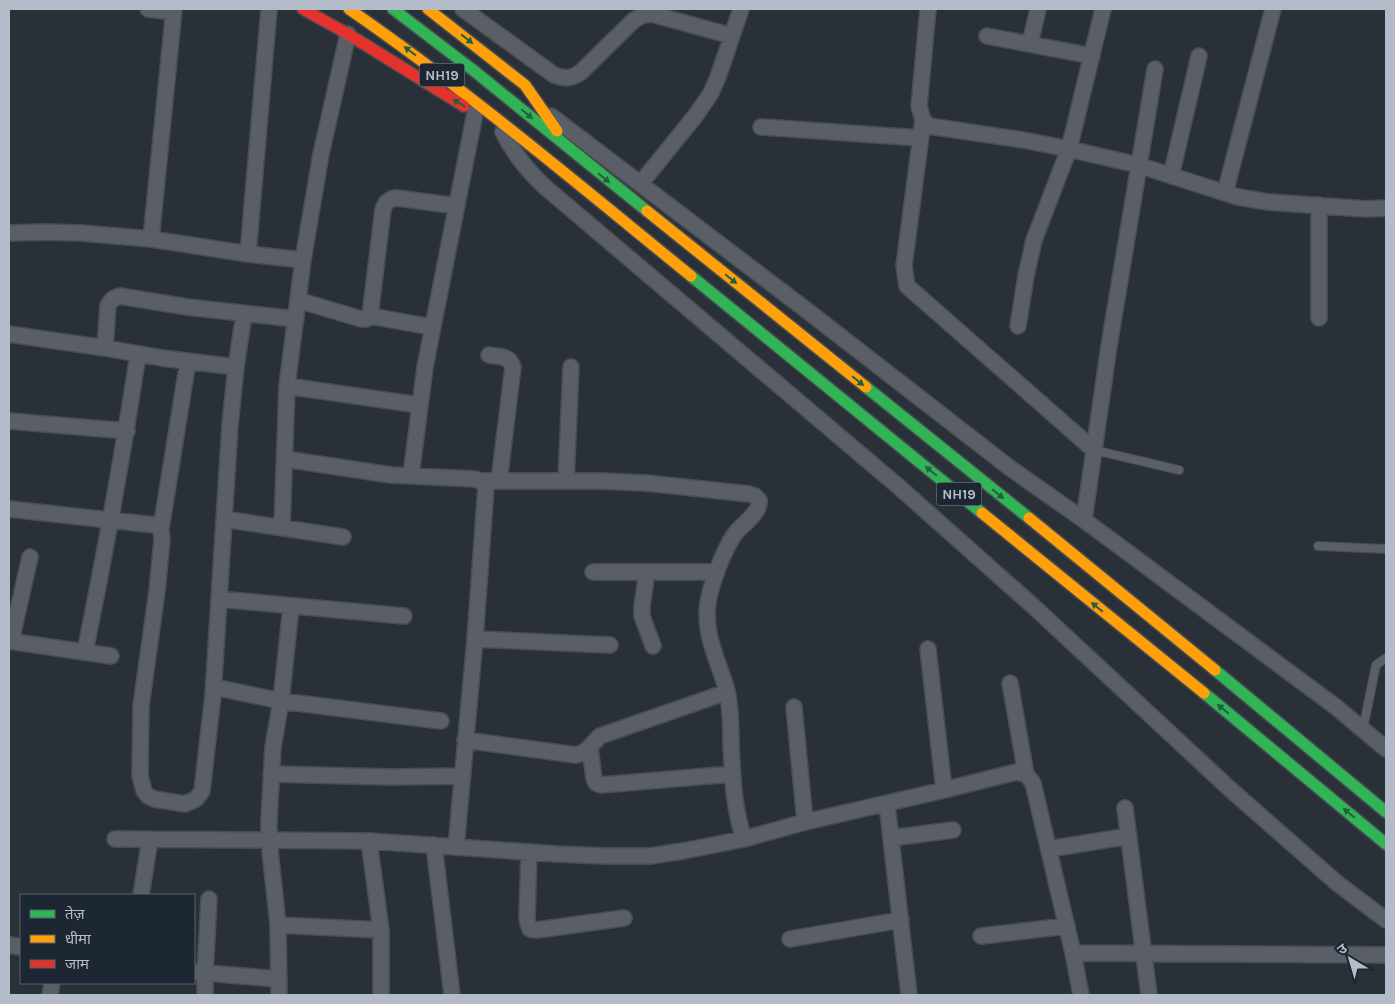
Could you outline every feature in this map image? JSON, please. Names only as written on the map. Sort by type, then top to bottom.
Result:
[{"type":"main road","points":[[303,9],[348,34],[531,146]]},
{"type":"main road","name":"NH19","points":[[349,9],[411,52],[531,146],[1285,759],[1386,844]]},
{"type":"main road","name":"NH19","points":[[392,9],[461,60],[845,370],[1386,812]]},
{"type":"main road","points":[[428,9],[525,85],[567,147]]},
{"type":"street","points":[[148,9],[174,10],[151,239]]},
{"type":"street","points":[[248,254],[269,9]]},
{"type":"street","points":[[463,9],[554,75],[564,79],[572,78],[581,72],[634,20],[643,15],[670,14],[732,36]]},
{"type":"street","points":[[640,183],[704,104],[718,77],[741,9]]},
{"type":"street","points":[[928,9],[919,106],[923,120],[904,266],[907,286],[1094,450]]},
{"type":"street","points":[[1030,44],[1038,9]]},
{"type":"street","points":[[1018,326],[1034,240],[1069,149],[1103,9]]},
{"type":"street","points":[[1225,193],[1273,9]]},
{"type":"street","points":[[282,528],[287,386],[303,260],[321,154],[348,34]]},
{"type":"street","points":[[987,36],[1092,56]]},
{"type":"street","points":[[1171,176],[1199,56]]},
{"type":"street","points":[[1084,520],[1154,69]]},
{"type":"street","points":[[545,112],[1010,468],[1084,520],[1363,729],[1386,749]]},
{"type":"street","points":[[411,475],[419,405],[432,327],[475,113]]},
{"type":"street","points":[[923,120],[929,126],[938,128],[1023,140],[1138,165],[1225,193],[1268,202],[1366,209],[1386,208]]},
{"type":"street","points":[[761,127],[920,138]]},
{"type":"street","points":[[500,128],[516,156],[527,170],[545,187],[899,487],[1033,606],[1238,796],[1330,877],[1386,920]]},
{"type":"street","points":[[370,316],[383,209],[386,203],[396,198],[457,206]]},
{"type":"street","points":[[1319,206],[1319,318]]},
{"type":"street","points":[[9,233],[72,233],[151,239],[248,254],[303,260]]},
{"type":"street","points":[[105,348],[108,305],[113,299],[120,296],[244,314],[296,319]]},
{"type":"street","points":[[298,300],[361,319],[366,319],[370,316],[432,327]]},
{"type":"street","points":[[188,361],[161,529],[162,540],[157,591],[141,706],[141,785],[148,796],[154,799],[185,804],[196,799],[202,791],[214,687],[230,425],[244,314]]},
{"type":"street","points":[[9,334],[236,367]]},
{"type":"street","points":[[85,652],[127,431],[138,354]]},
{"type":"street","points":[[489,355],[507,358],[513,367],[499,481]]},
{"type":"street","points":[[566,481],[571,367]]},
{"type":"street","points":[[287,386],[419,405]]},
{"type":"street","points":[[9,421],[127,431]]},
{"type":"street","points":[[285,459],[391,474],[475,479],[486,487],[475,639],[456,847]]},
{"type":"street","points":[[481,482],[566,481],[646,483],[755,496],[759,500],[760,505],[757,511],[743,524],[728,546],[717,572],[708,602],[708,628],[727,692],[732,774],[737,817],[744,839]]},
{"type":"street","points":[[9,509],[155,525],[161,529]]},
{"type":"street","points":[[224,519],[342,537]]},
{"type":"street","points":[[30,557],[10,641],[111,656]]},
{"type":"street","points":[[593,572],[717,572]]},
{"type":"street","points":[[647,572],[642,616],[653,646]]},
{"type":"street","points":[[219,599],[404,616]]},
{"type":"street","points":[[279,995],[278,925],[269,840],[271,774],[291,607]]},
{"type":"street","points":[[475,639],[610,645]]},
{"type":"street","points":[[928,648],[944,790]]},
{"type":"street","points":[[1010,684],[1026,774],[1033,783],[1067,926],[1081,995]]},
{"type":"street","points":[[214,687],[281,701],[441,721]]},
{"type":"street","points":[[465,740],[576,755],[584,753],[600,736],[727,692]]},
{"type":"street","points":[[794,707],[805,822]]},
{"type":"street","points":[[590,748],[594,779],[596,783],[601,785],[732,774]]},
{"type":"street","points":[[115,839],[369,841],[528,852],[650,856],[744,839],[805,822],[1016,772],[1026,774]]},
{"type":"street","points":[[271,774],[391,777],[463,776]]},
{"type":"street","points":[[887,804],[909,995]]},
{"type":"street","points":[[1126,808],[1149,995]]},
{"type":"street","points":[[891,838],[953,830]]},
{"type":"street","points":[[1049,849],[1129,836]]},
{"type":"street","points":[[141,894],[150,839]]},
{"type":"street","points":[[369,841],[381,930],[381,995]]},
{"type":"street","points":[[434,845],[452,995]]},
{"type":"street","points":[[528,852],[527,918],[530,929],[537,930],[624,918]]},
{"type":"street","points":[[206,995],[199,972],[209,899]]},
{"type":"street","points":[[790,939],[901,920]]},
{"type":"street","points":[[278,925],[381,930]]},
{"type":"street","points":[[981,936],[1067,926]]},
{"type":"street","points":[[1073,953],[1386,955]]},
{"type":"street","points":[[199,972],[279,978]]},
{"type":"lane","points":[[1094,450],[1179,470]]},
{"type":"lane","points":[[1318,546],[1386,549]]},
{"type":"lane","points":[[1363,729],[1376,665],[1386,658]]},
{"type":"traffic: fast","points":[[393,9],[473,70],[647,211]]},
{"type":"traffic: fast","points":[[691,276],[982,513]]},
{"type":"traffic: fast","points":[[866,387],[1029,518]]},
{"type":"traffic: fast","points":[[1215,670],[1386,812]]},
{"type":"traffic: fast","points":[[1204,693],[1386,844]]},
{"type":"traffic: slow","points":[[349,9],[480,106],[691,276]]},
{"type":"traffic: slow","points":[[428,9],[525,85],[557,131]]},
{"type":"traffic: slow","points":[[647,211],[866,387]]},
{"type":"traffic: slow","points":[[982,513],[1204,693]]},
{"type":"traffic: slow","points":[[1029,518],[1215,670]]},
{"type":"traffic: jam","points":[[303,9],[348,34],[464,106]]}]
